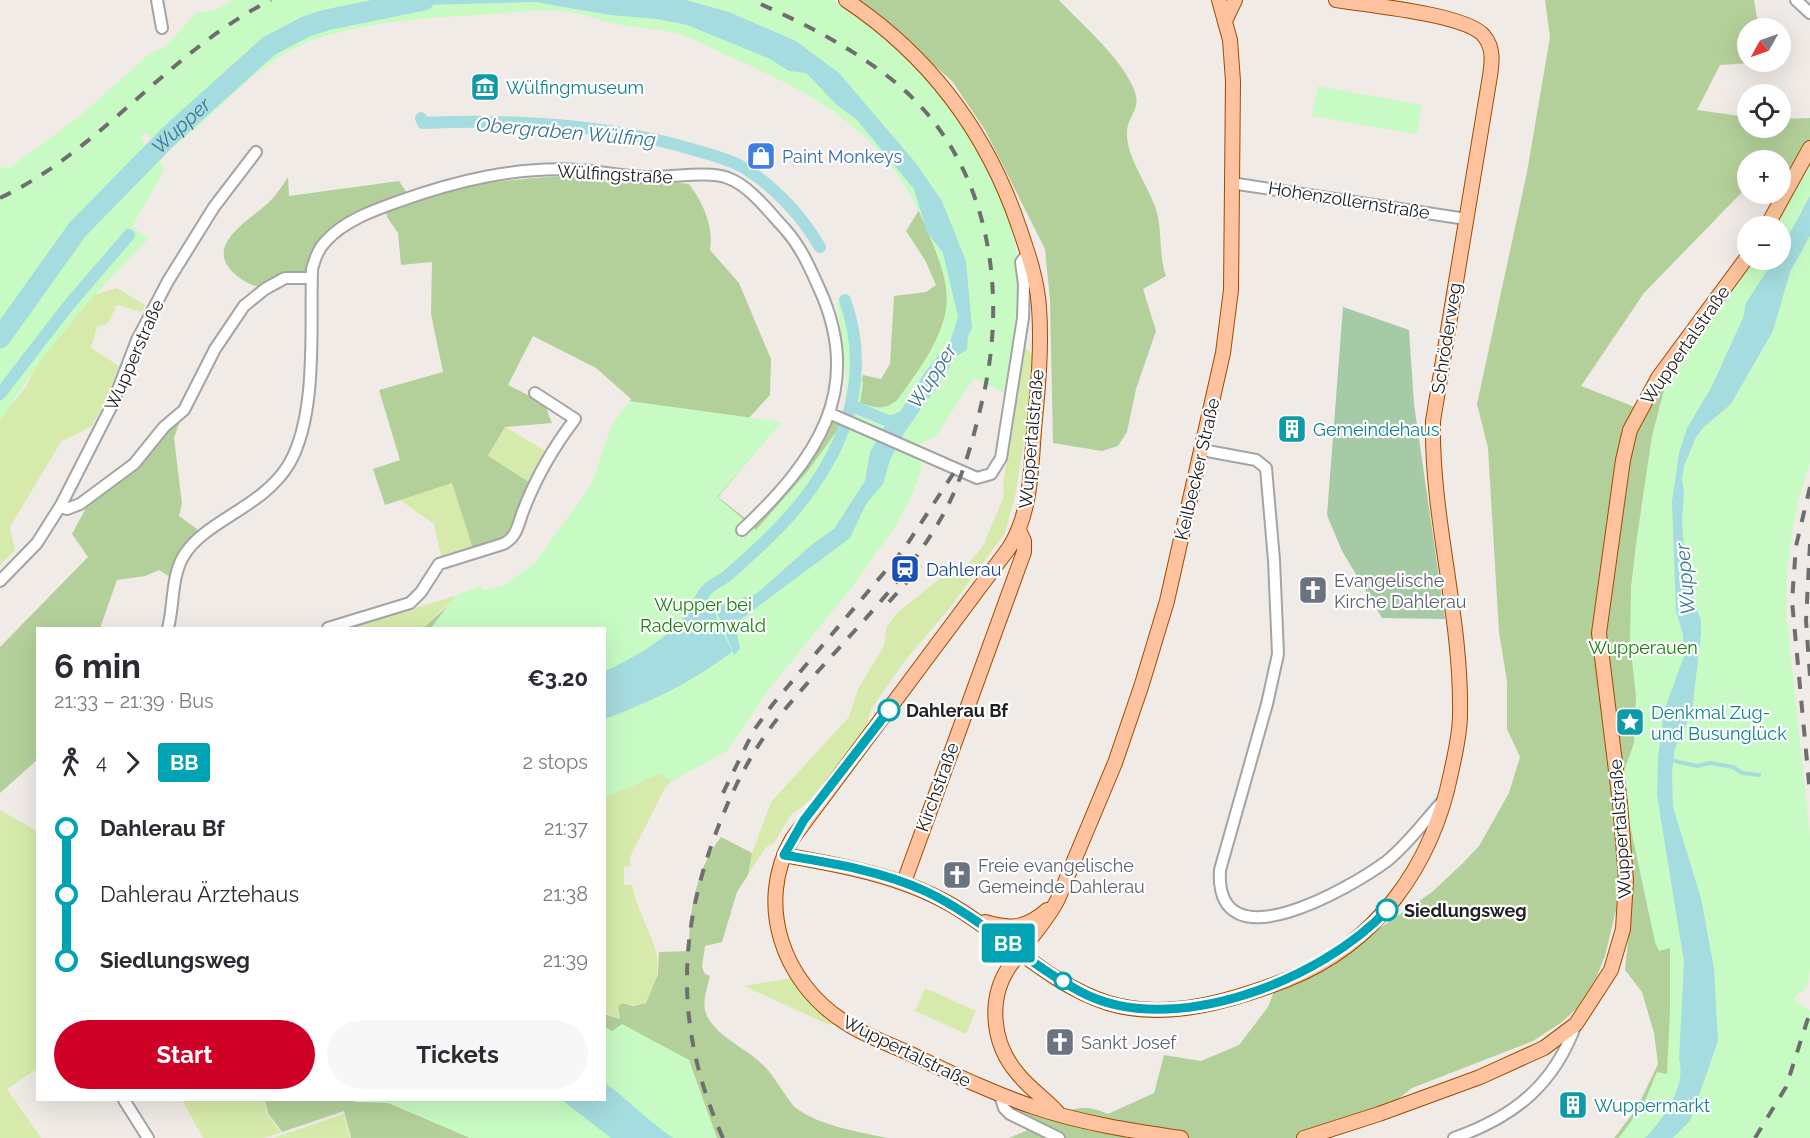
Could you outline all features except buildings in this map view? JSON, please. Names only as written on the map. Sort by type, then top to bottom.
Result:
[{"type":"main road","name":"Wuppertalstraße","points":[[846,0],[914,56],[963,110],[998,171],[1028,253],[1036,281],[1040,332],[1029,487],[1019,530],[1009,548],[884,718],[804,820],[784,855],[776,893],[777,923],[787,957],[809,993],[850,1026],[1000,1095],[1059,1115],[1181,1138]]},
{"type":"main road","name":"Keilbecker Straße","points":[[1059,1115],[1011,1066],[998,1033],[995,1004],[1000,982],[1058,899],[1131,723],[1167,601],[1202,450],[1230,309],[1232,60],[1219,0]]},
{"type":"main road","points":[[1225,21],[1235,0]]},
{"type":"main road","name":"Schröderweg","points":[[1020,952],[1081,992],[1129,1008],[1157,1010],[1192,1008],[1278,982],[1336,954],[1383,915],[1420,862],[1445,799],[1458,736],[1460,698],[1434,461],[1433,421],[1492,61],[1486,38],[1467,24],[1336,0]]},
{"type":"main road","points":[[1773,216],[1810,148]]},
{"type":"main road","name":"Wuppertalstraße","points":[[1304,1138],[1379,1114],[1480,1077],[1544,1047],[1576,1024],[1593,1002],[1616,960],[1625,909],[1625,849],[1599,633],[1623,460],[1630,430],[1658,378],[1738,270]]},
{"type":"main road","name":"Kirchstraße","points":[[904,882],[1024,552],[1024,541],[1019,530]]},
{"type":"main road","points":[[784,855],[904,882],[972,918],[1020,952]]},
{"type":"main road","name":"Keilbecker Straße","points":[[972,918],[997,926],[1017,927],[1035,919],[1058,899]]},
{"type":"street","points":[[157,0],[162,28]]},
{"type":"street","points":[[1796,0],[1810,13]]},
{"type":"street","name":"Wupperstraße","points":[[0,581],[37,543],[61,505],[112,405],[137,340],[168,280],[214,207],[256,152]]},
{"type":"street","name":"Wülfingstraße","points":[[168,627],[176,576],[185,554],[201,537],[262,495],[291,459],[300,435],[309,391],[311,278],[319,250],[342,228],[368,213],[448,183],[478,177],[570,170],[641,177],[722,176],[743,187],[794,240],[831,313],[836,332],[838,370],[834,415],[791,476],[742,531]]},
{"type":"street","name":"Hohenzollernstraße","points":[[1231,183],[1466,219]]},
{"type":"street","points":[[834,415],[978,478],[987,476],[998,465],[1021,336],[1025,293],[1021,262],[1028,253]]},
{"type":"street","points":[[61,505],[67,509],[80,504],[125,471],[134,464],[164,427],[184,410],[215,349],[244,306],[265,289],[285,278],[311,278]]},
{"type":"street","points":[[331,627],[407,604],[421,592],[439,564],[506,543],[512,538],[533,484],[553,448],[575,420],[558,406],[535,393]]},
{"type":"street","points":[[1202,450],[1256,460],[1266,468],[1275,560],[1277,660],[1220,870],[1221,889],[1229,905],[1248,917],[1273,917],[1338,889],[1367,874],[1395,854],[1445,799]]},
{"type":"street","name":"Wupperstraße","points":[[0,573],[18,561]]},
{"type":"street","points":[[1454,1138],[1497,1121],[1535,1093],[1563,1051],[1576,1024]]},
{"type":"street","points":[[1000,1095],[1004,1108],[1010,1114],[1059,1138]]},
{"type":"street","points":[[125,1101],[148,1138]]},
{"type":"green space","name":"Wupper bei Radevormwald","points":[[233,0],[833,0],[900,53],[931,83],[959,117],[982,154],[1001,192],[1013,233],[1018,290],[1004,393],[974,378],[936,436],[920,444],[917,455],[922,467],[913,493],[895,527],[852,587],[770,688],[728,750],[671,782],[659,774],[606,798],[606,627],[432,627],[456,595],[481,586],[483,591],[504,585],[534,564],[591,485],[612,425],[629,401],[782,422],[717,497],[756,530],[807,472],[842,424],[847,380],[837,302],[850,296],[863,384],[860,403],[884,407],[898,399],[934,345],[943,321],[947,299],[942,269],[928,232],[912,198],[893,169],[872,144],[848,122],[821,103],[761,71],[692,39],[671,32],[616,24],[574,13],[544,11],[410,20],[328,35],[304,44],[261,70],[165,153],[147,133],[140,138],[160,161],[164,170],[132,227],[149,238],[89,301],[44,356],[0,420],[0,167],[9,168],[80,116],[149,54],[166,46],[197,12],[213,11]]},
{"type":"green space","points":[[855,0],[1059,0],[1108,50],[1131,83],[1135,92],[1136,105],[1128,125],[1128,141],[1130,152],[1151,196],[1158,217],[1162,261],[1166,276],[1143,289],[1156,331],[1136,389],[1127,432],[1118,446],[1102,451],[1053,443],[1050,300],[1045,249],[985,130],[952,81],[875,13]]},
{"type":"green space","points":[[1545,0],[1754,0],[1757,18],[1737,18],[1737,64],[1720,65],[1697,110],[1737,116],[1737,138],[1791,138],[1791,119],[1810,118],[1810,141],[1793,172],[1791,172],[1791,150],[1737,150],[1737,197],[1644,293],[1581,386],[1635,407],[1620,457],[1599,605],[1621,850],[1616,910],[1605,956],[1596,978],[1576,1009],[1562,1022],[1533,1041],[1412,1088],[1379,1114],[1327,1138],[1009,1138],[1033,1128],[1017,1119],[1000,1095],[1059,1115],[1084,1108],[1108,1114],[1154,1093],[1164,1055],[1201,1061],[1239,1045],[1268,1007],[1275,989],[1383,926],[1432,892],[1479,846],[1509,793],[1520,757],[1507,729],[1507,681],[1499,632],[1488,448],[1477,404],[1527,172],[1550,37]]},
{"type":"green space","points":[[1318,86],[1422,105],[1417,134],[1312,116]]},
{"type":"green space","name":"Wupperauen","points":[[1810,154],[1810,462],[1798,502],[1792,533],[1787,573],[1786,612],[1810,837],[1810,969],[1807,987],[1793,999],[1810,1011],[1810,1138],[1619,1138],[1644,1103],[1657,1072],[1667,1074],[1670,1011],[1670,948],[1659,951],[1655,942],[1630,825],[1623,774],[1634,743],[1636,696],[1630,643],[1631,587],[1652,436],[1663,394],[1676,359],[1744,270],[1791,270],[1791,216],[1778,216],[1784,204],[1791,204],[1791,191]]},
{"type":"green space","points":[[599,175],[689,184],[699,199],[709,224],[710,250],[739,283],[771,359],[770,395],[747,420],[768,437],[718,497],[755,526],[798,477],[817,450],[833,421],[877,439],[865,466],[606,627],[424,627],[459,596],[504,587],[537,565],[578,525],[615,425],[631,399],[596,368],[533,336],[508,385],[544,403],[552,423],[505,427],[488,456],[532,484],[513,536],[474,552],[452,483],[385,505],[373,469],[400,460],[379,390],[443,372],[431,314],[432,262],[401,265],[398,233],[387,217],[386,209],[333,235],[311,278],[289,277],[265,289],[245,282],[237,276],[229,268],[224,258],[224,249],[235,232],[271,200],[288,177],[289,196],[399,181],[407,193],[416,190],[423,196],[510,180]]},
{"type":"green space","points":[[921,207],[927,232],[943,253],[955,304],[900,412],[852,414],[863,375],[881,379],[890,364],[894,296],[926,292],[936,285],[925,260],[906,231]]},
{"type":"green space","points":[[117,288],[145,305],[142,312],[117,305],[108,323],[97,327],[91,348],[119,366],[107,398],[92,426],[61,442],[10,527],[15,550],[0,565],[0,418],[26,387],[48,342],[83,298]]},
{"type":"green space","name":"Wupperauen","points":[[1721,298],[1662,838],[1679,1058],[1642,1138],[1614,1138],[1637,1108],[1658,1064],[1654,1033],[1642,992],[1625,970],[1631,914],[1629,878],[1601,633],[1619,497],[1642,410]]},
{"type":"green space","points":[[1343,307],[1409,330],[1414,404],[1445,619],[1382,618],[1342,551],[1327,515]]},
{"type":"green space","points":[[1025,347],[1033,355],[1032,395],[1015,496],[1005,533],[949,609],[906,659],[871,709],[866,728],[853,746],[811,799],[790,816],[774,843],[765,848],[748,875],[752,853],[771,802],[849,717],[858,689],[884,646],[886,628],[896,614],[948,572],[969,563],[983,546],[1004,496],[1003,484]]},
{"type":"green space","points":[[184,410],[174,438],[182,504],[179,516],[197,529],[196,541],[176,581],[159,570],[145,576],[117,580],[100,627],[36,627],[36,761],[0,793],[0,647],[88,557],[72,534],[93,495],[134,464]]},
{"type":"green space","points":[[505,427],[549,453],[533,484],[488,457]]},
{"type":"green space","points":[[452,483],[474,552],[442,561],[434,524],[400,500]]},
{"type":"green space","points":[[458,595],[423,627],[352,627]]},
{"type":"green space","points":[[739,693],[736,738],[703,757],[666,786],[630,857],[631,866],[624,867],[624,885],[632,885],[654,944],[657,970],[654,986],[646,1003],[632,1005],[622,1003],[617,1008],[621,1019],[606,1013],[606,720]]},
{"type":"green space","points":[[0,810],[36,830],[36,1070],[7,1089],[41,1138],[0,1138]]},
{"type":"green space","points":[[721,837],[752,853],[748,875],[737,892],[722,942],[705,946],[702,967],[705,974],[710,976],[705,1001],[707,1016],[726,1038],[766,1068],[796,1108],[828,1124],[887,1138],[674,1138],[606,1084],[606,1015],[620,1019],[618,1007],[622,1003],[633,1006],[646,1003],[658,974],[659,952],[689,951],[690,921],[696,891],[712,849]]},
{"type":"green space","points":[[797,977],[850,1026],[827,1024],[744,986]]},
{"type":"green space","points":[[925,988],[976,1011],[966,1034],[915,1011]]},
{"type":"green space","points":[[622,1024],[689,1060],[717,1138],[470,1138],[388,1103],[355,1102],[606,1101],[606,1028],[612,1031]]},
{"type":"green space","points":[[183,1101],[265,1101],[267,1113],[281,1133],[263,1138],[203,1138]]},
{"type":"green space","points":[[265,1101],[561,1101],[610,1138],[351,1138],[344,1111],[282,1132],[268,1113]]},
{"type":"green space","points":[[344,1114],[350,1138],[273,1138]]},
{"type":"water","points":[[420,0],[686,0],[729,12],[796,41],[839,73],[915,162],[942,201],[966,261],[972,328],[968,336],[967,350],[955,357],[904,433],[890,460],[883,484],[866,504],[850,538],[740,620],[736,629],[740,649],[734,655],[712,601],[724,603],[728,609],[742,598],[756,594],[814,543],[834,529],[865,481],[870,452],[891,415],[900,412],[925,372],[950,342],[958,317],[943,253],[927,232],[914,189],[857,120],[837,105],[806,73],[789,71],[770,59],[687,25],[535,2],[421,5]]},
{"type":"water","points":[[1810,196],[1810,236],[1790,272],[1773,331],[1731,404],[1696,437],[1684,466],[1682,520],[1686,577],[1701,621],[1701,634],[1692,712],[1674,751],[1673,807],[1701,898],[1714,969],[1718,1041],[1690,1121],[1673,1138],[1645,1138],[1672,1102],[1677,1091],[1681,1070],[1679,1060],[1684,962],[1657,795],[1658,758],[1664,711],[1684,656],[1683,635],[1676,611],[1672,501],[1679,453],[1687,428],[1711,388],[1743,318],[1746,303],[1767,270],[1791,270],[1791,231]]},
{"type":"water","points":[[704,588],[732,652],[702,673],[671,690],[606,719],[606,671],[627,661],[670,632],[686,614]]},
{"type":"water","points":[[606,1084],[673,1138],[611,1138],[563,1101],[606,1101]]},
{"type":"waterway","name":"Wupper","points":[[0,338],[77,230],[170,135],[269,46],[305,27],[326,20],[424,0]]},
{"type":"waterway","name":"Obergraben Wülfing","points":[[421,118],[423,123],[527,123],[597,129],[665,142],[718,157],[743,167],[770,186],[806,225],[820,247]]},
{"type":"waterway","points":[[0,394],[68,306],[129,235]]},
{"type":"waterway","name":"Obergraben Wülfing","points":[[699,604],[707,590],[725,578],[784,523],[826,467],[841,436],[851,404],[856,371],[854,336],[845,300]]},
{"type":"waterway","points":[[852,406],[900,426]]},
{"type":"waterway","points":[[1670,760],[1697,766],[1710,763],[1733,767],[1742,773],[1759,775]]},
{"type":"railway","points":[[0,198],[37,178],[71,154],[200,46],[234,21],[271,0]]},
{"type":"railway","points":[[723,1138],[696,1061],[687,985],[688,947],[694,909],[704,870],[730,799],[762,740],[802,689],[905,571],[924,546],[948,505],[967,458],[984,393],[991,350],[993,306],[990,262],[982,219],[967,178],[947,140],[920,105],[886,75],[838,43],[804,24],[751,0]]},
{"type":"railway","points":[[723,793],[754,730],[773,704],[904,549],[955,471]]},
{"type":"railway","points":[[1810,487],[1796,546],[1792,601],[1810,794]]},
{"type":"railway","points":[[1810,544],[1806,621],[1810,676]]},
{"type":"railway","points":[[889,602],[921,566]]},
{"type":"railway","points":[[1755,1138],[1786,1087],[1810,1012]]},
{"type":"bus line","name":"BB","points":[[889,710],[804,820],[784,855],[867,872],[904,882],[926,891],[949,903],[1061,980],[1090,996],[1129,1008],[1171,1010],[1192,1008],[1238,995],[1296,976],[1327,960],[1358,938],[1387,910]]},
{"type":"place","name":"Wülfingmuseum","points":[[485,87]]},
{"type":"place","name":"Paint Monkeys","points":[[761,156]]},
{"type":"place","name":"Gemeindehaus","points":[[1292,429]]},
{"type":"place","name":"Dahlerau","points":[[905,569]]},
{"type":"place","name":"Evangelische Kirche Dahlerau","points":[[1313,590]]},
{"type":"place","name":"Dahlerau Bf","points":[[889,710]]},
{"type":"place","name":"Denkmal Zug- und Busunglück","points":[[1630,722]]},
{"type":"place","name":"Freie evangelische Gemeinde Dahlerau","points":[[957,875]]},
{"type":"place","name":"Siedlungsweg","points":[[1387,910]]},
{"type":"place","name":"Sankt Josef","points":[[1060,1042]]},
{"type":"place","name":"Wuppermarkt","points":[[1573,1105]]}]
